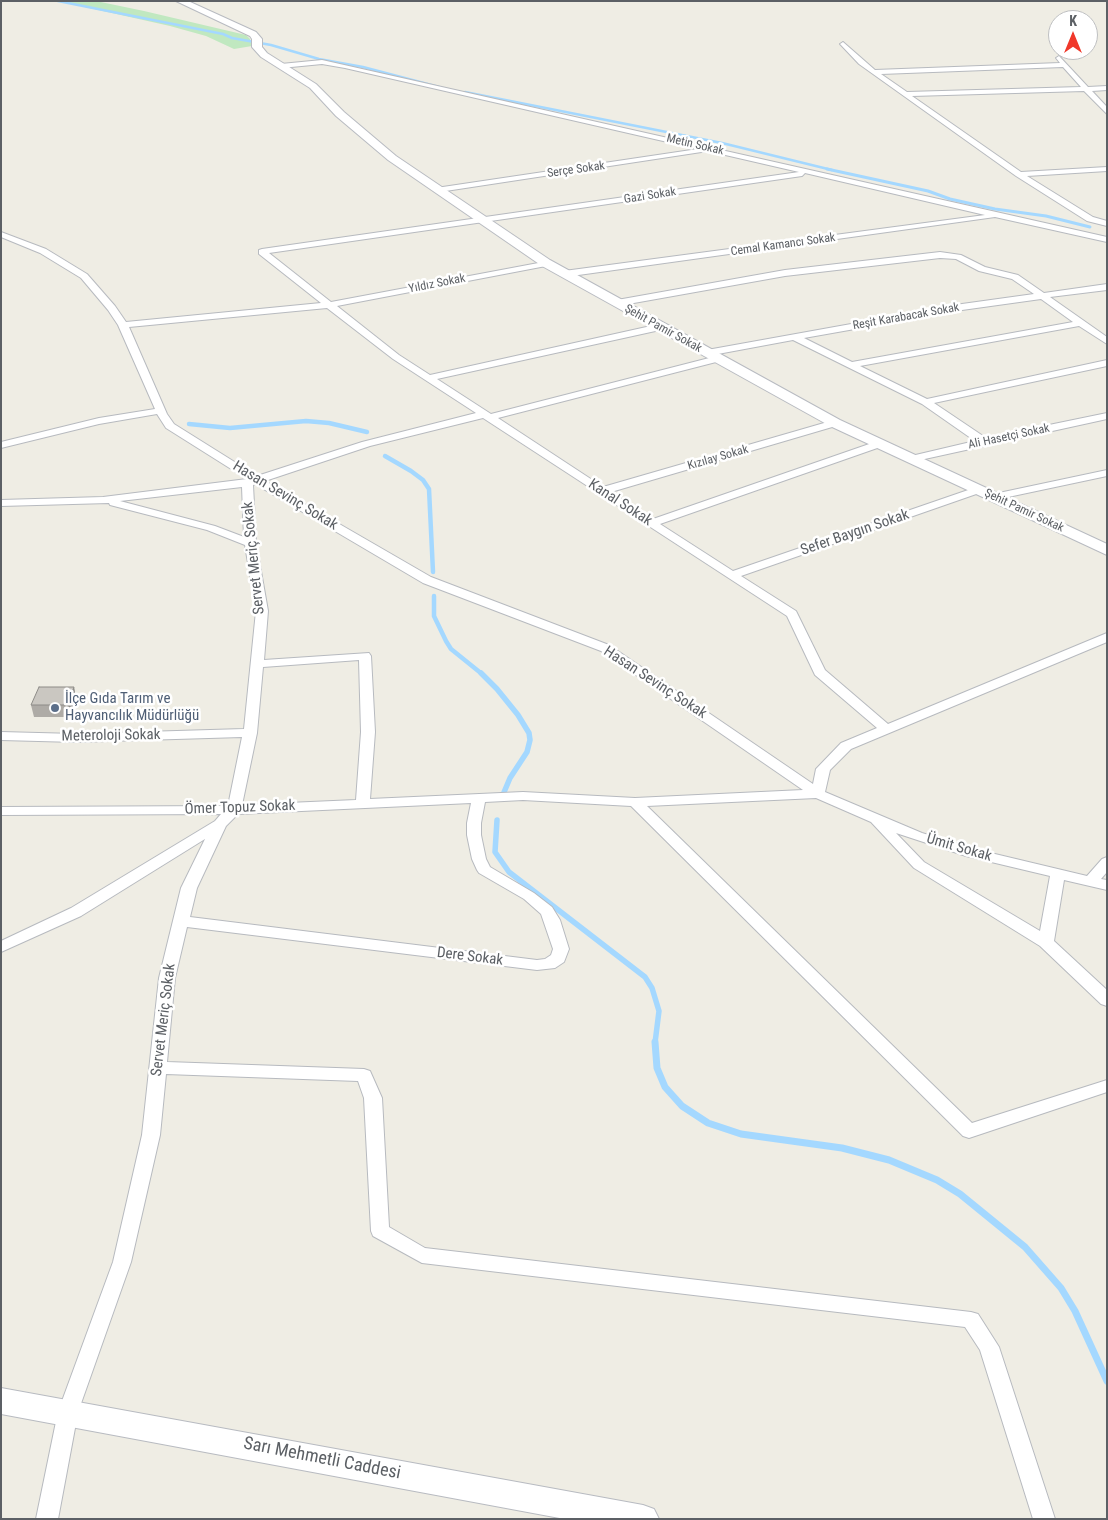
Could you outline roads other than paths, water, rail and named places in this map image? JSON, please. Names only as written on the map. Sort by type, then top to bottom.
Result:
[{"type":"street","name":"Şehit Pamir Sokak","points":[[180,1],[253,34],[264,55],[313,86],[340,114],[392,158],[564,274],[835,423],[1107,550]]},
{"type":"street","points":[[843,44],[861,63],[1019,174],[1090,219],[1107,224]]},
{"type":"street","points":[[1060,60],[1107,112]]},
{"type":"street","name":"Metin Sokak","points":[[281,66],[322,62],[345,66],[1106,240]]},
{"type":"street","points":[[874,72],[1065,65]]},
{"type":"street","points":[[905,94],[1107,88]]},
{"type":"street","name":"Serçe Sokak","points":[[439,190],[712,149]]},
{"type":"street","points":[[1019,174],[1107,169]]},
{"type":"street","name":"Gazi Sokak","points":[[262,252],[784,176],[816,173]]},
{"type":"street","name":"Cemal Kamancı Sokak","points":[[564,274],[1001,215]]},
{"type":"street","points":[[1090,219],[1107,218]]},
{"type":"street","points":[[1090,219],[1106,240]]},
{"type":"street","points":[[1,234],[43,251],[84,276],[112,308],[123,325],[161,413],[98,421],[1,446]]},
{"type":"street","name":"Kanal Sokak","points":[[262,252],[327,305],[396,357],[792,614],[820,672],[885,728]]},
{"type":"street","points":[[617,303],[785,273],[940,255],[958,257],[982,269],[1015,277],[1107,341]]},
{"type":"street","name":"Yıldız Sokak","points":[[123,325],[327,305],[546,263]]},
{"type":"street","name":"Reşit Karabacak Sokak","points":[[103,500],[251,481],[392,437],[488,416],[712,356],[794,337],[962,307],[1107,287]]},
{"type":"street","points":[[849,365],[1081,323]]},
{"type":"street","points":[[429,378],[660,327]]},
{"type":"street","points":[[794,337],[926,402],[984,442]]},
{"type":"street","points":[[926,402],[1107,363]]},
{"type":"street","name":"Hasan Sevinç Sokak","points":[[161,413],[170,426],[251,481],[427,580],[605,648],[818,794]]},
{"type":"street","name":"Ali Hasetçi Sokak","points":[[911,459],[1107,416]]},
{"type":"street","name":"Kızılay Sokak","points":[[601,491],[835,423]]},
{"type":"street","points":[[651,523],[880,444]]},
{"type":"street","points":[[994,497],[1107,473]]},
{"type":"street","name":"Servet Meriç Sokak","points":[[47,1519],[68,1412],[122,1262],[152,1135],[167,978],[189,888],[220,824],[234,810],[250,734],[262,611],[250,543],[251,481]]},
{"type":"street","name":"Sefer Baygın Sokak","points":[[732,575],[978,490]]},
{"type":"street","points":[[1,503],[103,500],[211,528],[250,543]]},
{"type":"street","points":[[818,794],[823,769],[846,746],[885,728],[1107,637]]},
{"type":"street","points":[[257,664],[365,656],[368,732],[363,804]]},
{"type":"street","name":"Meteroloji Sokak","points":[[1,736],[76,738],[250,734]]},
{"type":"street","name":"Ömer Topuz Sokak","points":[[1,811],[234,810],[523,796],[635,802],[818,794]]},
{"type":"street","name":"Ümit Sokak","points":[[818,794],[917,836],[971,853],[1107,885]]},
{"type":"street","name":"Dere Sokak","points":[[181,921],[537,965],[549,964],[558,958],[561,949],[552,920],[547,911],[529,896],[484,870],[479,859],[474,841],[474,823],[480,799]]},
{"type":"street","points":[[635,802],[969,1131],[1107,1086]]},
{"type":"street","points":[[874,818],[919,865],[1046,942],[1107,1000]]},
{"type":"street","points":[[1,947],[76,912],[220,824]]},
{"type":"street","points":[[1091,881],[1107,862]]},
{"type":"street","points":[[1046,942],[1058,874]]},
{"type":"street","points":[[158,1068],[364,1075],[373,1098],[380,1232],[422,1255],[971,1320],[989,1347],[1044,1519]]},
{"type":"street","name":"Sarı Mehmetli Caddesi","points":[[1,1401],[643,1519]]},
{"type":"waterway","points":[[58,1],[223,34],[232,38],[271,45],[319,59],[363,67],[439,87]]},
{"type":"waterway","points":[[465,92],[722,143],[832,170]]},
{"type":"waterway","points":[[827,169],[928,191],[950,199],[995,209],[1046,216],[1090,227]]},
{"type":"waterway","points":[[189,424],[230,428],[306,421],[329,423],[367,432]]},
{"type":"waterway","points":[[385,456],[411,471],[423,480],[429,489],[433,572]]},
{"type":"waterway","points":[[434,596],[434,616],[446,641],[451,649],[482,674]]},
{"type":"waterway","points":[[482,674],[518,715],[529,733],[530,740],[527,752],[510,778],[502,797]]},
{"type":"waterway","points":[[497,820],[495,852],[509,872],[645,977],[652,988],[659,1011],[655,1043]]},
{"type":"waterway","points":[[655,1043],[657,1068],[665,1087],[682,1106],[708,1123],[741,1134],[842,1148],[889,1160],[937,1180],[960,1194],[1025,1247],[1061,1288],[1075,1311],[1107,1381]]},
{"type":"place","name":"İlçe Gıda Tarım ve Hayvancılık Müdürlüğü","points":[[55,708]]}]
